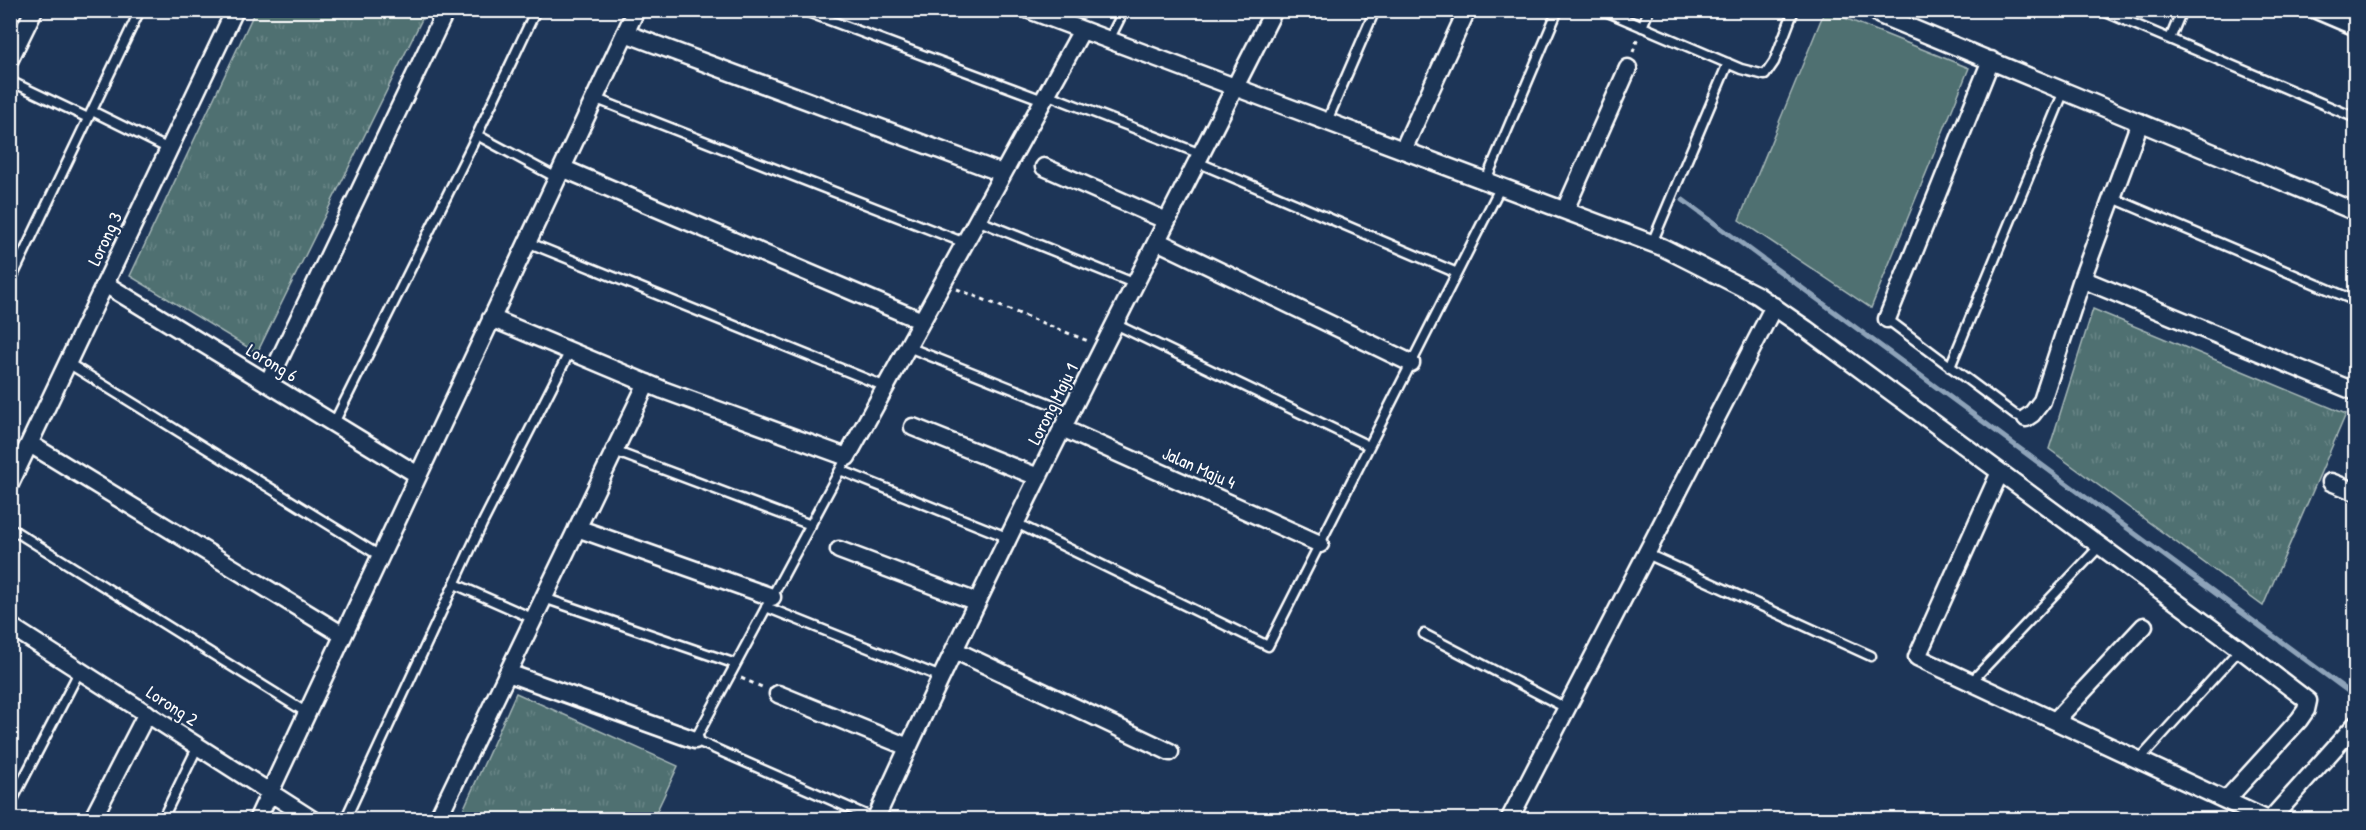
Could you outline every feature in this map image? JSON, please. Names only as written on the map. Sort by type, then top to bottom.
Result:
[{"type":"street","points":[[10,59],[34,10]]},
{"type":"street","name":"Lorong 3","points":[[10,484],[235,10]]},
{"type":"street","points":[[268,383],[446,10]]},
{"type":"street","points":[[257,819],[636,10]]},
{"type":"street","name":"Lorong Maju 1","points":[[875,819],[940,677],[1062,428],[1274,10]]},
{"type":"street","points":[[1403,150],[1467,10]]},
{"type":"street","points":[[1875,10],[1880,15],[2355,212]]},
{"type":"street","points":[[2316,10],[2355,27]]},
{"type":"street","points":[[1033,11],[1652,243],[1757,295],[2101,545],[2306,699],[2308,706],[2299,720],[2226,800]]},
{"type":"street","points":[[491,318],[844,464],[1082,30]]},
{"type":"street","points":[[625,33],[1002,173]]},
{"type":"street","points":[[1887,319],[1991,60]]},
{"type":"street","points":[[1565,210],[1628,68]]},
{"type":"street","points":[[2026,418],[2042,401],[2082,279],[2140,123]]},
{"type":"street","points":[[1044,167],[1167,221]]},
{"type":"street","points":[[559,173],[922,321]]},
{"type":"street","points":[[1157,241],[1412,363]]},
{"type":"street","points":[[2082,279],[2355,392]]},
{"type":"street","name":"Lorong 6","points":[[105,284],[418,475]]},
{"type":"street","points":[[1509,819],[1773,306]]},
{"type":"street","points":[[437,819],[647,383]]},
{"type":"street","points":[[913,427],[1038,477]]},
{"type":"street","name":"Jalan Maju 4","points":[[1062,428],[1320,544]]},
{"type":"street","points":[[30,444],[343,634]]},
{"type":"street","points":[[2000,472],[1917,657],[2269,819],[2355,724]]},
{"type":"street","points":[[2331,482],[2355,492]]},
{"type":"street","points":[[578,528],[769,602]]},
{"type":"street","points":[[838,550],[977,602]]},
{"type":"street","points":[[2055,721],[2144,626]]},
{"type":"street","name":"Lorong 2","points":[[12,629],[313,819]]},
{"type":"street","points":[[954,650],[1170,752]]},
{"type":"street","points":[[508,673],[695,740]]},
{"type":"street","points":[[778,694],[908,747]]},
{"type":"street","points":[[92,819],[147,713]]},
{"type":"lane","points":[[10,282],[140,10]]},
{"type":"lane","points":[[334,423],[477,135],[536,10]]},
{"type":"lane","points":[[802,10],[1045,97],[1199,158],[1457,273]]},
{"type":"lane","points":[[1109,40],[1124,10]]},
{"type":"lane","points":[[1328,121],[1376,10]]},
{"type":"lane","points":[[875,819],[695,740],[844,464],[1012,530],[1268,646],[1457,273],[1494,183],[1558,10]]},
{"type":"lane","points":[[1603,10],[1755,74],[1765,75],[1774,62],[1794,10]]},
{"type":"lane","points":[[1642,27],[1649,10]]},
{"type":"lane","points":[[2101,10],[2355,118]]},
{"type":"lane","points":[[2170,39],[2182,10]]},
{"type":"lane","points":[[1652,243],[1728,63]]},
{"type":"lane","points":[[10,81],[169,149]]},
{"type":"lane","points":[[1950,367],[2064,91]]},
{"type":"lane","points":[[594,98],[965,243]]},
{"type":"lane","points":[[477,135],[559,173]]},
{"type":"lane","points":[[2113,198],[2355,301]]},
{"type":"lane","points":[[977,220],[1136,284]]},
{"type":"lane","points":[[527,242],[886,387]]},
{"type":"lane","points":[[1887,319],[2015,415],[2026,418]]},
{"type":"lane","points":[[1115,324],[1369,446]]},
{"type":"lane","points":[[908,347],[1071,412]]},
{"type":"lane","points":[[345,819],[482,524],[570,351]]},
{"type":"lane","points":[[68,363],[380,556]]},
{"type":"lane","points":[[614,451],[810,525]]},
{"type":"lane","points":[[10,528],[307,713]]},
{"type":"lane","points":[[1971,682],[2101,545]]},
{"type":"lane","points":[[1645,553],[1871,656]]},
{"type":"lane","points":[[455,584],[534,619]]},
{"type":"lane","points":[[544,598],[736,664]]},
{"type":"lane","points":[[769,602],[940,677]]},
{"type":"lane","points":[[1424,634],[1566,708]]},
{"type":"lane","points":[[2139,760],[2240,649]]},
{"type":"lane","points":[[10,805],[80,670]]},
{"type":"lane","points":[[162,819],[198,746]]},
{"type":"path","points":[[1628,68],[1642,27]]},
{"type":"path","points":[[942,283],[1103,347]]},
{"type":"path","points":[[730,674],[778,694]]},
{"type":"green space","points":[[1825,10],[1969,68],[1871,308],[1739,220]]},
{"type":"green space","points":[[255,11],[426,11],[257,353],[130,276]]},
{"type":"green space","points":[[2093,309],[2346,414],[2263,606],[2049,449]]},
{"type":"green space","points":[[516,693],[678,766],[653,819],[459,819]]},
{"type":"waterway","points":[[1683,200],[2356,697]]}]
